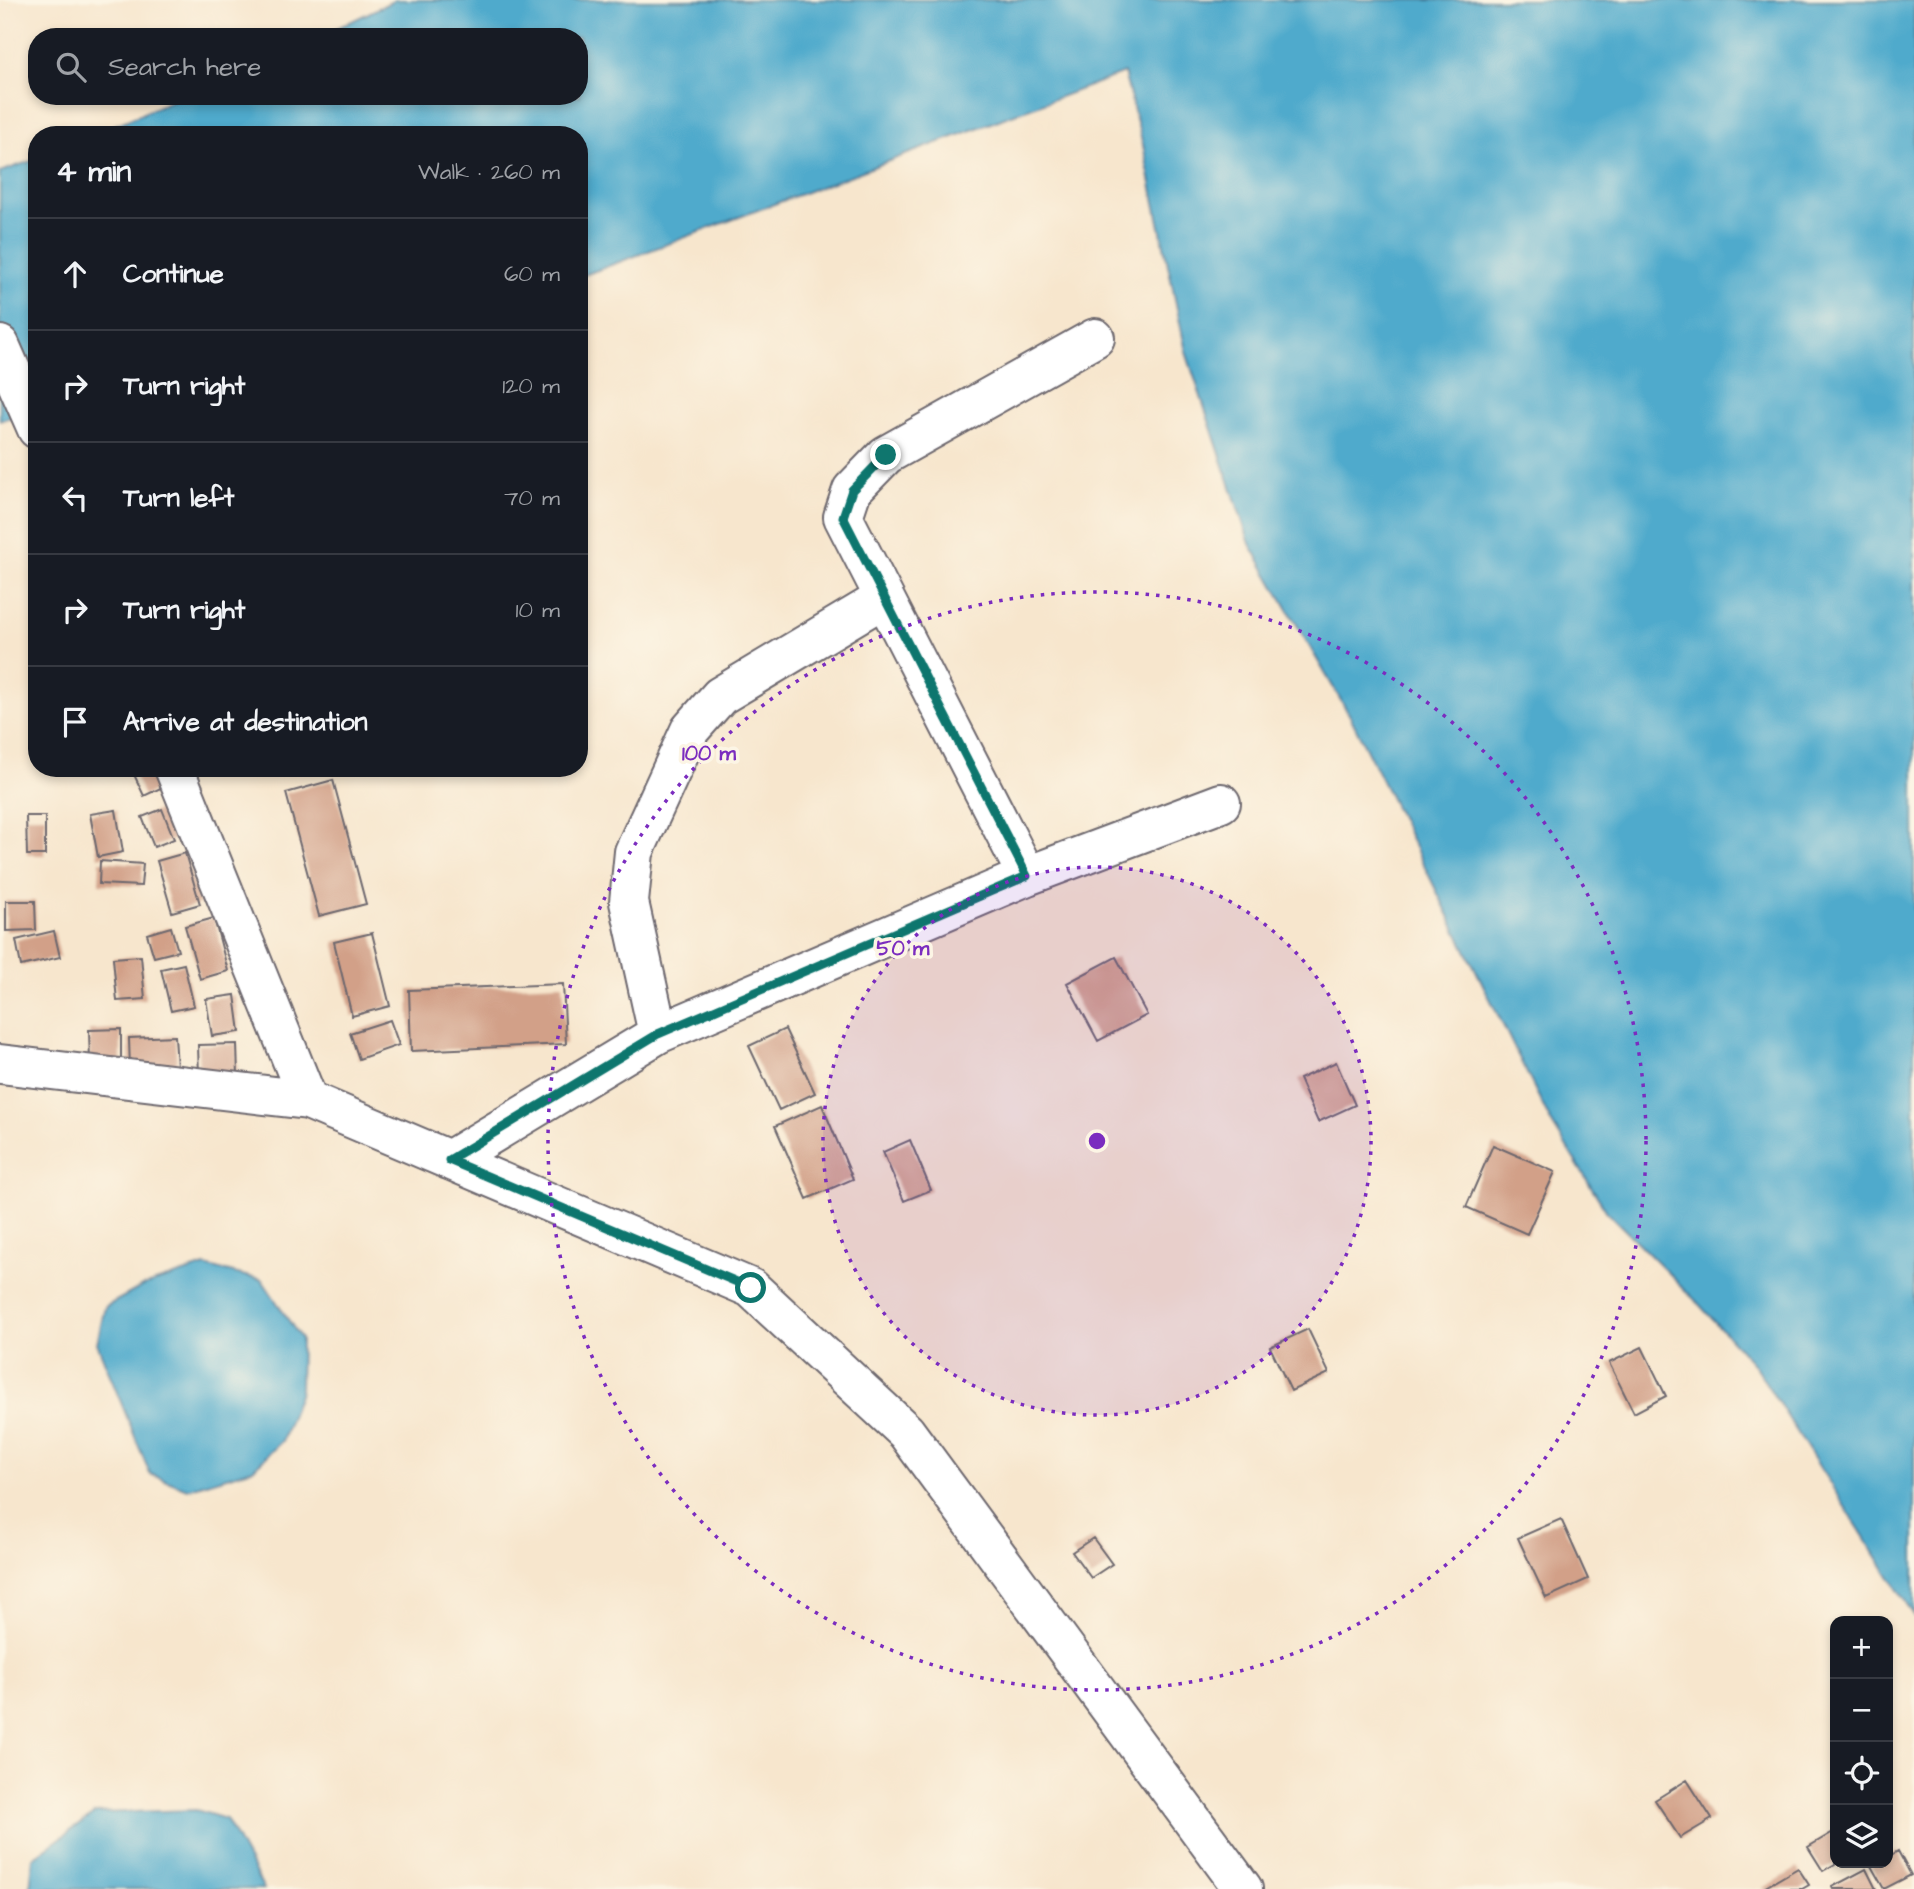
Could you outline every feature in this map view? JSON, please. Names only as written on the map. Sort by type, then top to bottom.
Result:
[{"type":"street","points":[[1027,876],[843,517],[852,490],[886,455],[1095,338]]},
{"type":"street","points":[[0,345],[28,408]]},
{"type":"street","points":[[658,1034],[629,902],[634,852],[690,730],[720,696],[884,598]]},
{"type":"street","points":[[178,777],[308,1100]]},
{"type":"street","points":[[449,1160],[658,1034],[1027,876],[1221,803]]},
{"type":"street","points":[[0,1063],[308,1100],[751,1288],[906,1432],[1243,1889]]},
{"type":"water","points":[[395,0],[1914,0],[1914,1615],[1755,1366],[1696,1301],[1607,1212],[1551,1122],[1350,716],[1250,544],[1186,352],[1143,145],[1124,73],[588,274],[588,126],[114,126],[161,105],[588,105],[588,28],[337,28]]},
{"type":"water","points":[[28,162],[28,413],[0,420],[0,172]]},
{"type":"water","points":[[205,1266],[262,1280],[301,1339],[300,1392],[282,1441],[253,1469],[187,1489],[150,1474],[97,1343],[105,1307],[143,1286]]},
{"type":"water","points":[[196,1810],[226,1819],[264,1889],[30,1889],[33,1858],[95,1813]]},
{"type":"building","points":[[135,777],[163,777],[167,785],[144,796]]},
{"type":"building","points":[[333,780],[366,904],[319,916],[286,793]]},
{"type":"building","points":[[162,809],[174,839],[154,847],[142,817]]},
{"type":"building","points":[[116,810],[123,852],[98,857],[90,814]]},
{"type":"building","points":[[26,816],[45,816],[45,855],[27,855]]},
{"type":"building","points":[[185,853],[200,904],[172,912],[157,861]]},
{"type":"building","points":[[100,861],[143,864],[141,886],[99,884]]},
{"type":"building","points":[[6,901],[35,901],[36,930],[6,931]]},
{"type":"building","points":[[214,918],[228,971],[200,979],[185,926]]},
{"type":"building","points":[[171,927],[178,951],[154,957],[147,934]]},
{"type":"building","points":[[54,931],[60,957],[21,966],[16,940]]},
{"type":"building","points":[[372,933],[390,1006],[352,1016],[334,942]]},
{"type":"building","points":[[141,956],[145,999],[117,1001],[113,958]]},
{"type":"building","points":[[1116,957],[1147,1015],[1098,1041],[1067,983]]},
{"type":"building","points":[[184,964],[194,1006],[171,1011],[161,969]]},
{"type":"building","points":[[563,984],[566,1044],[411,1051],[409,990]]},
{"type":"building","points":[[235,995],[240,1032],[212,1036],[206,999]]},
{"type":"building","points":[[390,1020],[399,1045],[359,1059],[350,1033]]},
{"type":"building","points":[[121,1029],[121,1060],[90,1062],[89,1030]]},
{"type":"building","points":[[785,1029],[815,1093],[779,1110],[749,1046]]},
{"type":"building","points":[[175,1036],[177,1067],[130,1069],[129,1038]]},
{"type":"building","points":[[237,1044],[238,1076],[199,1077],[198,1045]]},
{"type":"building","points":[[1336,1062],[1355,1105],[1318,1122],[1299,1079]]},
{"type":"building","points":[[822,1105],[853,1179],[807,1199],[775,1126]]},
{"type":"building","points":[[910,1140],[931,1190],[904,1201],[883,1152]]},
{"type":"building","points":[[1493,1145],[1555,1172],[1527,1234],[1466,1207]]},
{"type":"building","points":[[1308,1329],[1329,1373],[1291,1391],[1270,1347]]},
{"type":"building","points":[[1642,1347],[1666,1396],[1634,1413],[1609,1363]]},
{"type":"building","points":[[1561,1519],[1588,1579],[1546,1598],[1518,1538]]},
{"type":"building","points":[[1093,1538],[1112,1564],[1091,1578],[1072,1552]]},
{"type":"building","points":[[1687,1780],[1712,1819],[1680,1838],[1655,1800]]},
{"type":"building","points":[[1830,1834],[1830,1867],[1823,1871],[1808,1847]]},
{"type":"building","points":[[1898,1851],[1911,1875],[1884,1889],[1872,1868],[1893,1868],[1893,1854]]},
{"type":"building","points":[[1798,1868],[1809,1885],[1802,1889],[1762,1889]]},
{"type":"building","points":[[1866,1869],[1876,1889],[1833,1889],[1832,1887]]},
{"type":"route","points":[[751,1288],[449,1160],[658,1034],[1027,876],[843,517],[852,490],[886,455]]}]
